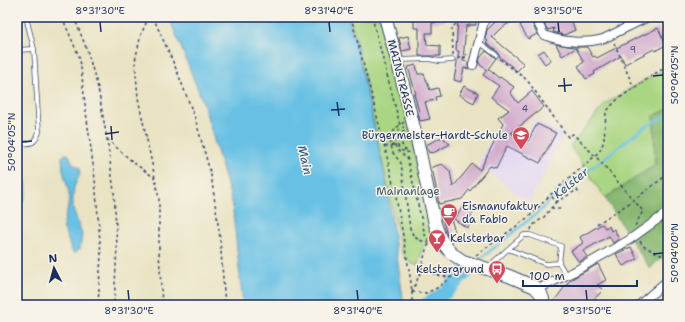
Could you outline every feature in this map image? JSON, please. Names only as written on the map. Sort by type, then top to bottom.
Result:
[{"type":"street","name":"MAINSTRASSE","points":[[385,17],[397,60],[413,148],[435,224],[435,241],[444,244],[451,253],[463,261],[535,286],[538,289]]},
{"type":"street","points":[[474,61],[484,17]]},
{"type":"street","points":[[535,17],[544,35],[570,41],[583,42],[595,41],[648,17]]},
{"type":"street","points":[[543,305],[543,299],[538,289],[575,271],[636,235],[668,212]]},
{"type":"street","points":[[638,305],[668,280]]},
{"type":"lane","points":[[17,144],[32,143],[37,139],[39,132],[34,49],[26,17]]},
{"type":"lane","points":[[478,42],[496,55]]},
{"type":"lane","points":[[17,50],[34,49]]},
{"type":"lane","points":[[397,60],[429,59],[439,62],[453,60]]},
{"type":"lane","points":[[486,268],[524,235],[530,235],[561,246],[559,263],[566,275]]},
{"type":"lane","points":[[508,249],[546,264],[559,263]]},
{"type":"path","points":[[62,17],[80,59],[95,179],[101,254],[98,305]]},
{"type":"path","points":[[74,17],[98,88],[107,139],[114,191],[117,247],[114,305]]},
{"type":"path","points":[[150,17],[142,34],[135,61],[138,98],[159,199],[159,252],[162,305]]},
{"type":"path","points":[[154,17],[196,118],[211,175],[220,238],[225,305]]},
{"type":"path","points":[[351,17],[385,147],[400,219],[412,292],[412,304]]},
{"type":"path","points":[[372,17],[400,125]]},
{"type":"path","points":[[456,17],[456,24],[452,27],[453,60],[456,57],[465,58],[466,54],[474,61]]},
{"type":"path","points":[[610,35],[634,88]]},
{"type":"path","points":[[496,55],[527,80],[568,137],[573,134],[596,156],[643,211],[633,230]]},
{"type":"path","points":[[473,257],[523,222],[551,195],[596,156],[601,149],[604,140],[606,113],[610,107],[618,99],[668,66]]},
{"type":"path","points":[[407,121],[395,129],[390,137],[393,153],[400,163],[410,228],[412,235],[418,239],[435,241]]},
{"type":"path","points":[[408,127],[398,130],[395,135],[394,145],[396,150],[401,155],[407,157],[425,235],[435,241]]},
{"type":"path","points":[[405,131],[398,135],[397,144],[399,148],[406,153],[413,148],[413,145],[413,149],[405,150],[402,145],[401,138],[406,133]]},
{"type":"path","points":[[107,139],[134,163],[155,178]]},
{"type":"path","points":[[385,147],[394,145]]},
{"type":"path","points":[[597,224],[634,200],[668,174]]},
{"type":"path","points":[[530,235],[532,226],[544,217],[556,202],[577,190],[580,195]]},
{"type":"path","points":[[551,195],[556,202]]},
{"type":"path","points":[[552,207],[554,209],[561,209]]},
{"type":"path","points":[[639,239],[644,246],[665,257],[668,266]]},
{"type":"path","points":[[412,292],[420,273],[426,250],[435,241]]},
{"type":"path","points":[[665,257],[668,254]]},
{"type":"path","points":[[422,267],[430,273],[438,276],[452,277]]},
{"type":"path","points":[[412,292],[426,293],[437,288],[459,270]]},
{"type":"path","points":[[215,305],[225,301]]},
{"type":"shaded area","name":"Bürgermeister-Hardt-Schule","points":[[534,119],[564,134],[529,202],[478,164],[500,124],[525,136]]},
{"type":"green space","name":"Mainanlage","points":[[349,17],[380,17],[396,61],[433,236],[422,249],[418,265],[412,264],[402,253],[354,31]]},
{"type":"green space","points":[[668,67],[668,109],[654,116],[655,165],[605,198],[570,146],[606,103]]},
{"type":"green space","points":[[668,109],[668,251],[650,269],[605,198],[655,165],[654,116]]},
{"type":"water","name":"Main","points":[[169,17],[347,17],[355,39],[386,181],[404,305],[243,305],[232,202],[203,102]]},
{"type":"water","points":[[65,154],[69,155],[73,164],[80,168],[80,174],[74,187],[73,209],[82,234],[80,249],[75,254],[72,251],[63,226],[68,207],[69,193],[63,170],[62,157]]},
{"type":"water","points":[[17,169],[25,179],[27,189],[24,199],[17,209]]},
{"type":"building","points":[[414,17],[445,17],[445,21],[432,23],[432,33],[426,33],[427,45],[440,46],[440,56],[419,56],[419,28],[414,28]]},
{"type":"building","points":[[458,17],[476,18],[476,25],[466,26],[463,61],[468,62],[469,69],[464,68],[461,82],[454,80],[459,51],[456,51]]},
{"type":"building","points":[[497,17],[519,17],[501,28],[492,37],[524,64],[517,71],[499,56],[498,52],[486,43],[488,41],[485,39],[487,30],[495,22]]},
{"type":"building","points":[[548,17],[570,17],[575,30],[564,35],[553,32],[554,28],[548,30],[542,20]]},
{"type":"building","points":[[530,19],[537,34],[528,39],[520,25]]},
{"type":"building","points":[[658,28],[666,45],[655,51],[654,49],[625,64],[621,56],[594,72],[595,74],[586,79],[578,66],[584,62],[576,48],[562,56],[556,44],[573,47],[587,47],[593,57],[595,56],[597,58]]},
{"type":"building","points":[[408,36],[411,49],[402,51],[399,38]]},
{"type":"building","points":[[544,50],[551,60],[545,64],[538,54]]},
{"type":"building","points":[[486,51],[496,58],[488,69],[514,87],[510,92],[518,103],[532,91],[544,107],[511,133],[528,141],[537,124],[556,133],[540,163],[507,146],[496,168],[490,166],[462,199],[439,204],[432,167],[442,164],[450,171],[453,187],[472,164],[480,170],[503,124],[498,118],[509,110],[491,97],[499,86],[483,75],[487,70],[479,64],[480,58]]},
{"type":"building","points":[[416,65],[418,74],[424,74],[430,90],[438,88],[440,96],[435,97],[436,100],[425,102],[430,119],[420,121],[414,94],[416,94],[408,67]]},
{"type":"building","points":[[464,86],[478,93],[474,103],[459,95]]},
{"type":"building","points":[[442,137],[450,144],[433,153],[429,153],[426,145]]},
{"type":"building","points":[[464,205],[474,212],[470,217],[473,219],[467,228],[454,219]]},
{"type":"building","name":"Eismanufaktur da Fabio","points":[[451,219],[455,232],[447,235],[443,221]]},
{"type":"building","points":[[602,224],[605,228],[609,226],[611,231],[614,229],[619,239],[613,243],[609,236],[583,251],[587,257],[579,262],[571,251],[583,243],[580,237]]},
{"type":"building","points":[[631,247],[637,259],[623,266],[616,254]]},
{"type":"building","points":[[598,264],[606,280],[597,285],[603,290],[588,305],[551,305],[570,280]]},
{"type":"waterway","name":"Kelster","points":[[480,259],[541,210],[575,178],[600,162],[646,126],[668,115]]},
{"type":"waterway","name":"Kelster","points":[[426,305],[446,292],[466,272]]},
{"type":"place","name":"Bürgermeister-Hardt-Schule","points":[[521,150]]},
{"type":"place","name":"Eismanufaktur da Fabio","points":[[449,227]]},
{"type":"place","name":"Kelsterbar","points":[[437,253]]},
{"type":"place","name":"Kelstergrund","points":[[497,284]]}]
